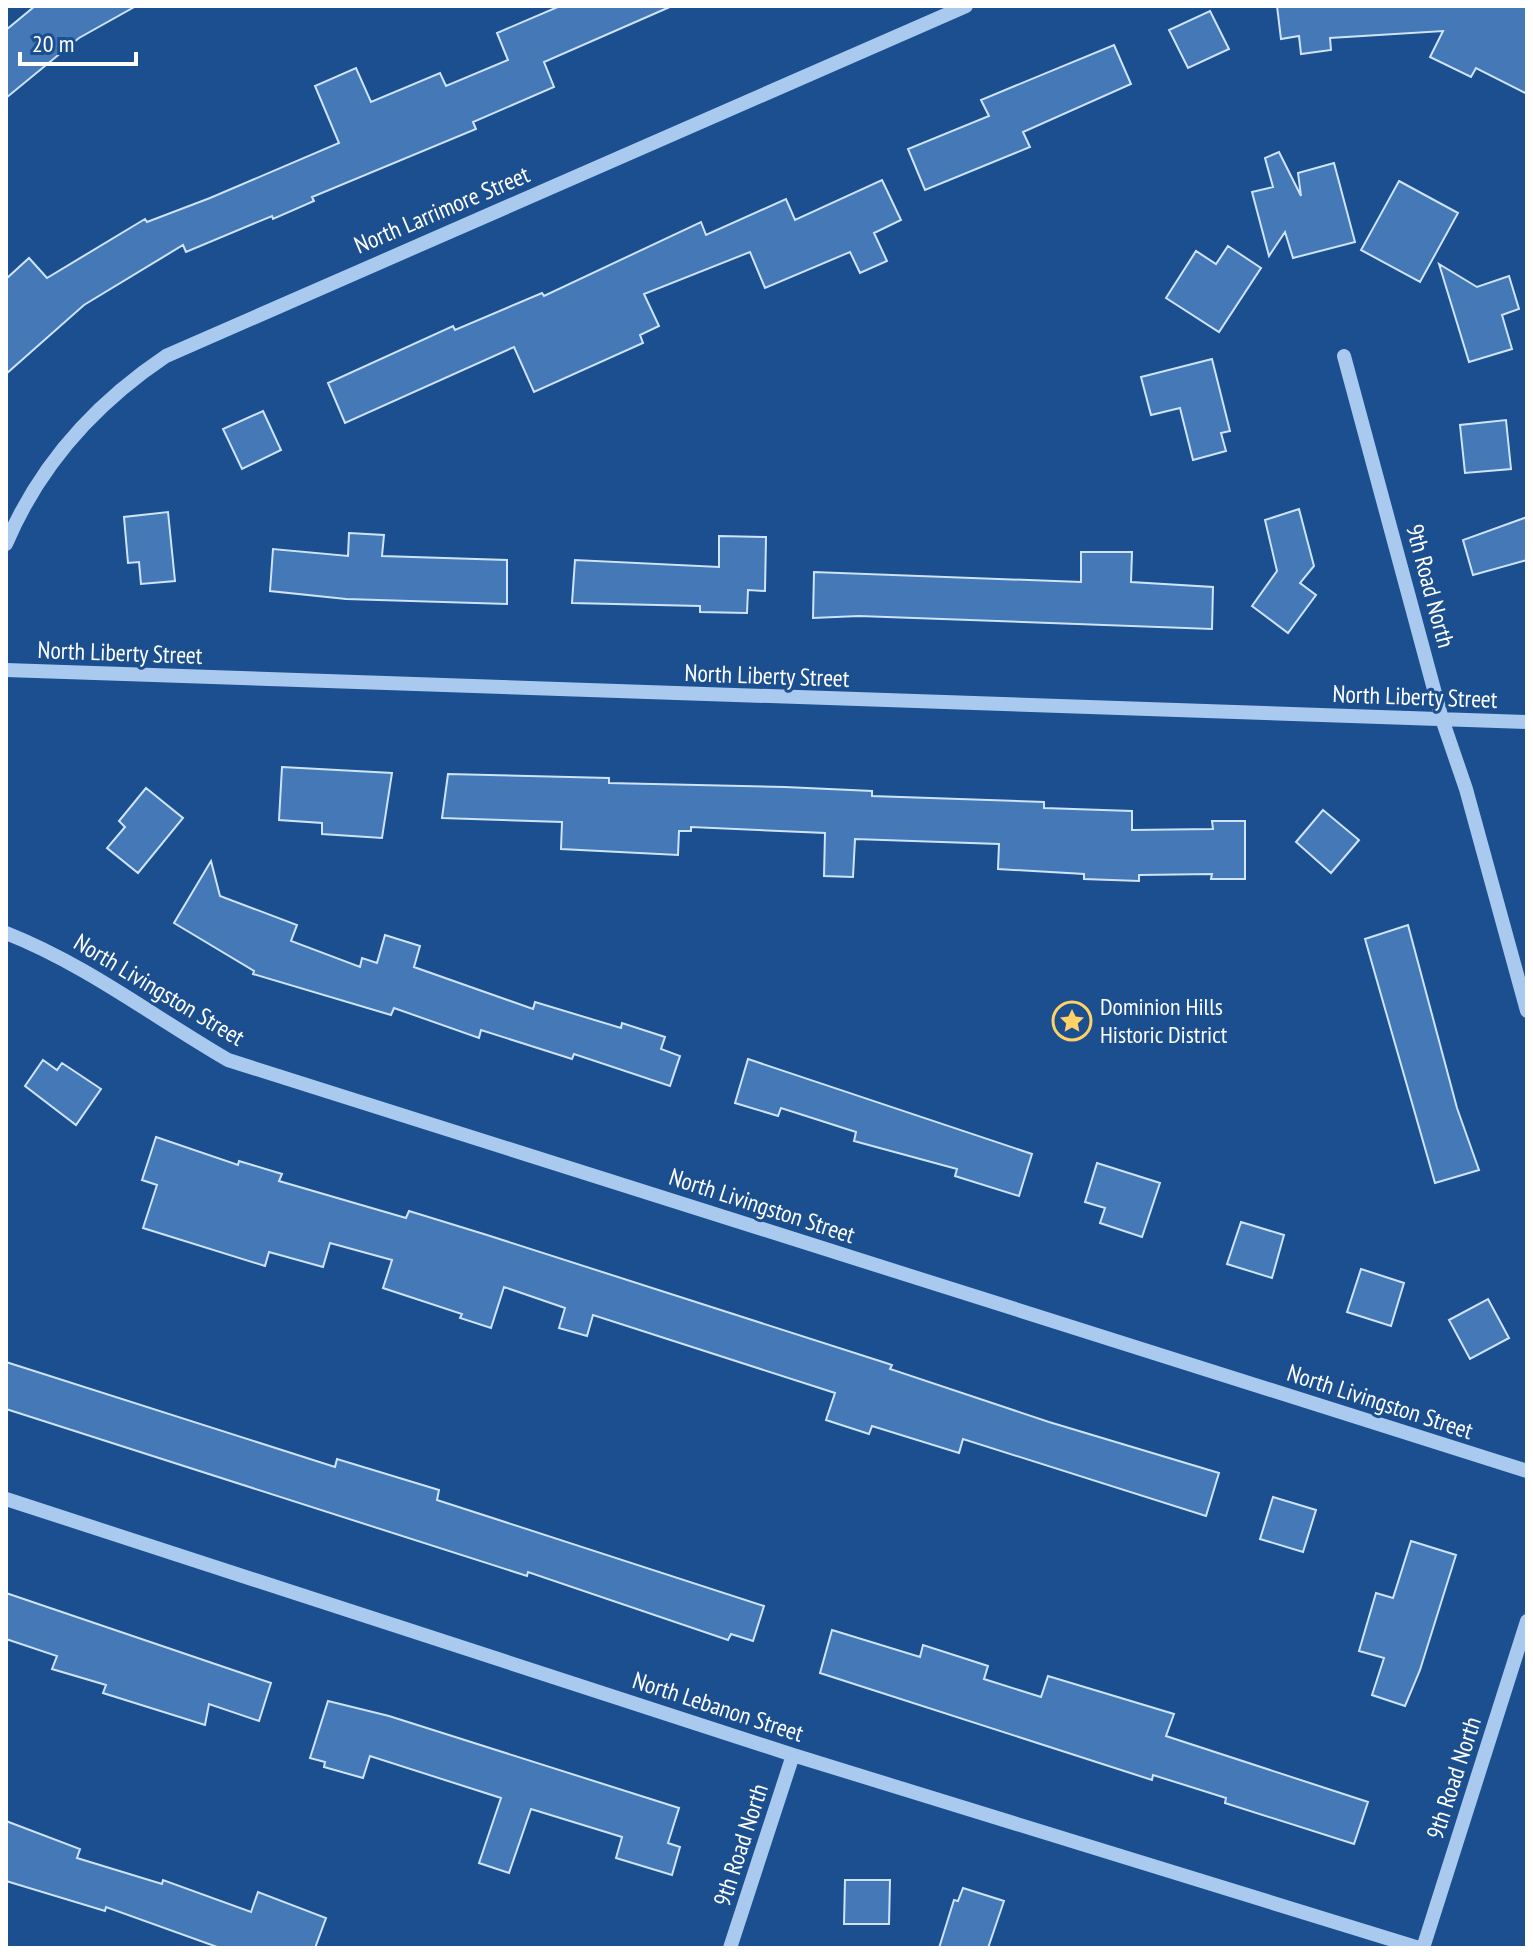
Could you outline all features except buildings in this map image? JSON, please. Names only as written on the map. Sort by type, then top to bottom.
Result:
[{"type":"street","name":"North Larrimore Street","points":[[6,544],[29,498],[64,448],[111,398],[166,356],[966,6]]},
{"type":"street","name":"9th Road North","points":[[1344,356],[1442,719],[1466,789],[1527,1011]]},
{"type":"street","name":"North Liberty Street","points":[[6,670],[1527,722]]},
{"type":"street","name":"North Livingston Street","points":[[6,933],[71,961],[149,1014],[228,1060],[1527,1471]]},
{"type":"street","name":"North Lebanon Street","points":[[6,1499],[793,1755],[1421,1948]]},
{"type":"street","name":"9th Road North","points":[[1421,1948],[1527,1621]]},
{"type":"street","name":"9th Road North","points":[[730,1948],[793,1755]]},
{"type":"place","name":"Dominion Hills Historic District","points":[[1072,1021]]}]
